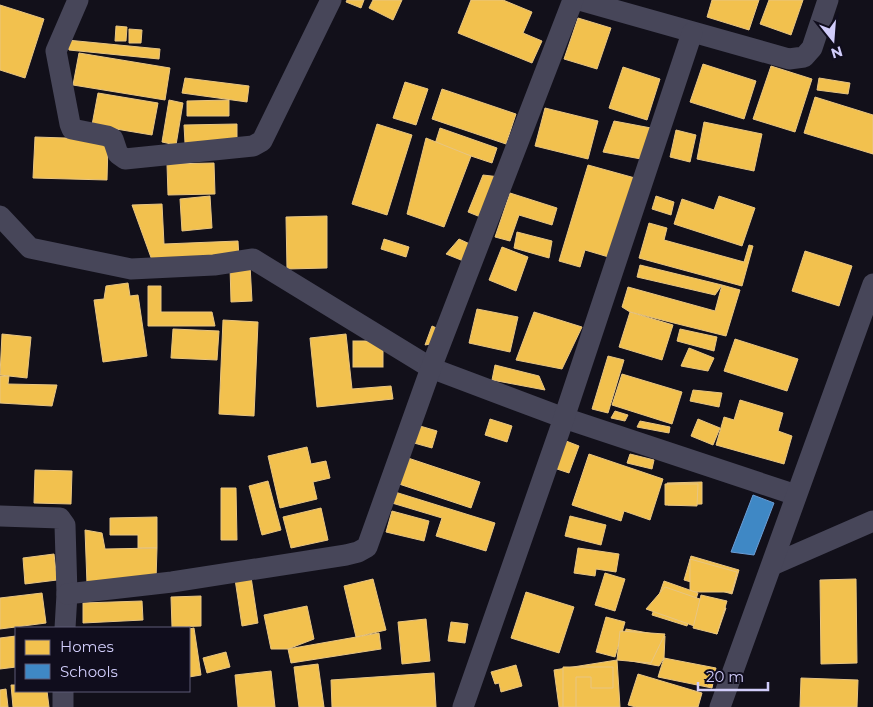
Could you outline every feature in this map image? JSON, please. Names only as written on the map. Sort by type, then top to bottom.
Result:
[{"type":"street","points":[[78,0],[56,51],[70,124],[72,129],[113,139],[118,154],[125,159],[247,146],[262,141],[331,0]]},
{"type":"street","points":[[67,594],[192,579],[346,555],[367,547],[431,368],[573,0]]},
{"type":"street","points":[[579,0],[789,59],[804,57],[812,48],[828,0]]},
{"type":"street","points":[[463,707],[564,418],[692,33]]},
{"type":"street","points":[[0,216],[30,248],[132,270],[214,265],[253,259],[431,368],[564,418],[796,495]]},
{"type":"street","points":[[720,707],[873,284]]},
{"type":"street","points":[[0,516],[60,518],[65,525],[67,594],[65,627]]},
{"type":"street","points":[[772,565],[873,521]]},
{"type":"street","points":[[63,692],[63,707]]},
{"type":"building: Homes","points":[[347,0],[364,0],[361,8],[346,2]]},
{"type":"building: Homes","points":[[373,0],[402,0],[393,20],[369,8]]},
{"type":"building: Homes","points":[[471,0],[503,0],[532,12],[523,33],[542,41],[532,63],[458,33]]},
{"type":"building: Homes","points":[[712,0],[759,0],[749,30],[707,17]]},
{"type":"building: Homes","points":[[769,0],[803,0],[791,35],[760,24]]},
{"type":"building: Homes","points":[[0,5],[44,19],[25,78],[0,70]]},
{"type":"building: Homes","points":[[578,18],[611,28],[597,69],[564,59]]},
{"type":"building: Homes","points":[[116,26],[127,27],[126,41],[115,41]]},
{"type":"building: Homes","points":[[129,29],[142,30],[141,43],[129,43]]},
{"type":"building: Homes","points":[[67,40],[160,49],[159,59],[69,50]]},
{"type":"building: Homes","points":[[79,53],[170,68],[165,100],[73,85]]},
{"type":"building: Homes","points":[[703,64],[756,81],[744,119],[690,102]]},
{"type":"building: Homes","points":[[771,66],[812,79],[795,132],[753,119]]},
{"type":"building: Homes","points":[[623,67],[660,79],[647,120],[609,108]]},
{"type":"building: Homes","points":[[185,78],[249,86],[247,102],[182,93]]},
{"type":"building: Homes","points":[[819,78],[850,83],[848,94],[817,90]]},
{"type":"building: Homes","points":[[405,82],[428,89],[416,125],[393,118]]},
{"type":"building: Homes","points":[[442,89],[516,114],[506,144],[432,119]]},
{"type":"building: Homes","points":[[98,93],[158,103],[152,135],[92,125]]},
{"type":"building: Homes","points":[[815,97],[873,115],[873,154],[804,133]]},
{"type":"building: Homes","points":[[169,100],[183,103],[176,145],[162,142]]},
{"type":"building: Homes","points":[[229,100],[229,116],[187,116],[187,101]]},
{"type":"building: Homes","points":[[545,108],[598,121],[588,159],[535,146]]},
{"type":"building: Homes","points":[[614,121],[651,128],[641,159],[603,152]]},
{"type":"building: Homes","points":[[704,122],[762,134],[754,171],[697,159]]},
{"type":"building: Homes","points":[[237,124],[237,142],[185,143],[184,125]]},
{"type":"building: Homes","points":[[377,124],[412,135],[387,215],[352,204]]},
{"type":"building: Homes","points":[[440,128],[497,148],[492,163],[435,144]]},
{"type":"building: Homes","points":[[676,130],[696,135],[690,162],[670,157]]},
{"type":"building: Homes","points":[[35,137],[96,139],[108,144],[107,180],[33,178]]},
{"type":"building: Homes","points":[[426,138],[471,156],[444,227],[407,214]]},
{"type":"building: Homes","points":[[214,163],[215,194],[168,195],[167,164]]},
{"type":"building: Homes","points":[[588,165],[635,178],[612,258],[585,250],[580,267],[559,261]]},
{"type":"building: Homes","points":[[483,175],[500,177],[483,218],[468,212]]},
{"type":"building: Homes","points":[[510,193],[557,208],[552,225],[519,215],[510,241],[495,237]]},
{"type":"building: Homes","points":[[210,196],[212,228],[182,231],[180,199]]},
{"type":"building: Homes","points":[[656,196],[674,202],[671,215],[652,209]]},
{"type":"building: Homes","points":[[719,196],[755,208],[742,246],[674,224],[682,199],[714,210]]},
{"type":"building: Homes","points":[[162,204],[164,244],[238,241],[239,259],[153,263],[132,205]]},
{"type":"building: Homes","points":[[327,216],[327,268],[287,269],[286,217]]},
{"type":"building: Homes","points":[[649,223],[667,228],[664,240],[744,262],[749,245],[753,246],[742,286],[639,258]]},
{"type":"building: Homes","points":[[517,232],[552,241],[549,258],[514,248]]},
{"type":"building: Homes","points":[[384,239],[409,247],[406,257],[381,249]]},
{"type":"building: Homes","points":[[459,239],[472,245],[466,262],[446,254]]},
{"type":"building: Homes","points":[[502,247],[528,257],[516,291],[489,280]]},
{"type":"building: Homes","points":[[805,251],[852,266],[839,306],[792,291]]},
{"type":"building: Homes","points":[[250,265],[252,301],[231,302],[230,266]]},
{"type":"building: Homes","points":[[640,265],[722,285],[715,295],[637,277]]},
{"type":"building: Homes","points":[[128,283],[130,296],[138,295],[147,356],[103,362],[94,300],[104,299],[106,286]]},
{"type":"building: Homes","points":[[722,285],[740,290],[726,336],[630,312],[622,307],[628,287],[715,311]]},
{"type":"building: Homes","points":[[148,286],[161,286],[161,312],[212,312],[215,326],[148,326]]},
{"type":"building: Homes","points":[[477,309],[518,317],[510,352],[469,343]]},
{"type":"building: Homes","points":[[534,312],[582,327],[562,369],[516,360]]},
{"type":"building: Homes","points":[[630,312],[673,325],[662,360],[619,347]]},
{"type":"building: Homes","points":[[223,320],[258,322],[254,416],[219,414]]},
{"type":"building: Homes","points":[[432,326],[441,330],[436,343],[425,345]]},
{"type":"building: Homes","points":[[173,329],[219,331],[217,360],[171,358]]},
{"type":"building: Homes","points":[[680,329],[717,337],[714,351],[677,341]]},
{"type":"building: Homes","points":[[2,334],[31,337],[27,378],[0,375]]},
{"type":"building: Homes","points":[[346,334],[352,389],[391,386],[393,399],[317,407],[310,338]]},
{"type":"building: Homes","points":[[735,339],[798,359],[787,391],[724,371]]},
{"type":"building: Homes","points":[[353,341],[383,341],[383,367],[353,367]]},
{"type":"building: Homes","points":[[689,348],[714,358],[708,371],[681,366]]},
{"type":"building: Homes","points":[[608,356],[624,360],[608,413],[592,409]]},
{"type":"building: Homes","points":[[495,365],[539,376],[545,390],[492,380]]},
{"type":"building: Homes","points":[[622,374],[682,392],[672,424],[612,405]]},
{"type":"building: Homes","points":[[0,376],[9,376],[8,384],[57,385],[52,406],[0,403]]},
{"type":"building: Homes","points":[[693,390],[722,393],[719,407],[690,401]]},
{"type":"building: Homes","points":[[740,400],[783,413],[778,431],[792,436],[784,464],[716,445],[724,417],[734,420]]},
{"type":"building: Homes","points":[[615,411],[628,415],[625,421],[611,418]]},
{"type":"building: Homes","points":[[490,419],[512,426],[507,442],[485,435]]},
{"type":"building: Homes","points":[[698,419],[720,428],[713,445],[691,436]]},
{"type":"building: Homes","points":[[640,421],[670,427],[669,433],[637,427]]},
{"type":"building: Homes","points":[[420,426],[437,431],[432,448],[414,443]]},
{"type":"building: Homes","points":[[561,439],[579,446],[569,473],[551,467]]},
{"type":"building: Homes","points":[[307,447],[311,464],[326,461],[330,478],[313,482],[317,499],[280,508],[268,456]]},
{"type":"building: Homes","points":[[589,454],[663,479],[650,520],[624,511],[621,521],[572,505]]},
{"type":"building: Homes","points":[[630,454],[654,460],[652,469],[627,463]]},
{"type":"building: Homes","points":[[408,458],[480,482],[471,508],[399,484]]},
{"type":"building: Homes","points":[[35,470],[72,471],[71,504],[34,503]]},
{"type":"building: Homes","points":[[268,481],[281,530],[262,535],[249,486]]},
{"type":"building: Homes","points":[[702,482],[702,504],[668,505],[667,483]]},
{"type":"building: Homes","points":[[665,484],[698,484],[697,506],[665,505]]},
{"type":"building: Homes","points":[[221,488],[236,488],[237,540],[221,540]]},
{"type":"building: Homes","points":[[395,492],[495,523],[486,551],[436,536],[442,518],[392,503]]},
{"type":"building: Homes","points":[[321,508],[328,540],[291,548],[283,517]]},
{"type":"building: Homes","points":[[392,511],[429,521],[424,541],[386,532]]},
{"type":"building: Homes","points":[[570,516],[606,525],[601,545],[565,536]]},
{"type":"building: Homes","points":[[157,517],[157,548],[138,548],[138,535],[110,535],[110,518]]},
{"type":"building: Homes","points":[[85,530],[102,533],[105,549],[157,548],[156,580],[87,584]]},
{"type":"building: Homes","points":[[578,548],[619,554],[616,572],[596,569],[595,576],[574,573]]},
{"type":"building: Homes","points":[[54,554],[57,580],[25,584],[23,558]]},
{"type":"building: Homes","points":[[691,556],[739,570],[732,594],[684,580]]},
{"type":"building: Homes","points":[[690,559],[737,572],[732,592],[690,592]]},
{"type":"building: Homes","points":[[605,573],[625,579],[615,611],[595,605]]},
{"type":"building: Homes","points":[[251,577],[258,623],[242,626],[235,579]]},
{"type":"building: Homes","points":[[373,579],[386,630],[356,637],[344,586]]},
{"type":"building: Homes","points":[[856,579],[857,663],[821,664],[820,580]]},
{"type":"building: Homes","points":[[664,581],[698,593],[687,626],[652,615]]},
{"type":"building: Homes","points":[[665,587],[726,608],[717,634],[646,609]]},
{"type":"building: Homes","points":[[526,592],[574,607],[559,653],[511,638]]},
{"type":"building: Homes","points":[[42,593],[46,623],[0,629],[0,598]]},
{"type":"building: Homes","points":[[701,595],[727,601],[717,634],[693,628]]},
{"type":"building: Homes","points":[[201,596],[201,626],[172,627],[171,597]]},
{"type":"building: Homes","points":[[142,601],[143,620],[83,623],[83,603]]},
{"type":"building: Homes","points":[[307,606],[314,639],[288,649],[271,649],[264,615]]},
{"type":"building: Homes","points":[[606,617],[625,622],[615,657],[596,652]]},
{"type":"building: Homes","points":[[426,619],[430,661],[402,664],[398,622]]},
{"type":"building: Homes","points":[[451,622],[468,624],[465,643],[448,641]]},
{"type":"building: Homes","points":[[194,628],[201,675],[190,677],[190,629]]},
{"type":"building: Homes","points":[[626,629],[665,636],[664,658],[659,666],[620,659]]},
{"type":"building: Homes","points":[[620,631],[665,634],[651,663],[617,660]]},
{"type":"building: Homes","points":[[379,633],[381,649],[291,663],[288,649]]},
{"type":"building: Homes","points":[[15,636],[15,667],[0,669],[0,638]]},
{"type":"building: Homes","points":[[226,652],[230,667],[207,673],[203,658]]},
{"type":"building: Homes","points":[[664,658],[716,668],[712,688],[658,677]]},
{"type":"building: Homes","points":[[617,660],[620,707],[559,707],[554,670]]},
{"type":"building: Homes","points":[[318,664],[324,707],[299,707],[294,667]]},
{"type":"building: Homes","points":[[516,665],[522,686],[501,692],[499,683],[495,684],[491,672]]},
{"type":"building: Homes","points":[[563,667],[613,667],[613,688],[591,688],[591,677],[576,677],[576,707],[563,707]]},
{"type":"building: Homes","points":[[271,671],[275,707],[238,707],[235,675]]},
{"type":"building: Homes","points":[[434,673],[436,707],[332,707],[331,680]]},
{"type":"building: Homes","points":[[638,674],[702,693],[698,707],[636,707],[628,705]]},
{"type":"building: Homes","points":[[801,678],[858,680],[857,707],[800,707]]},
{"type":"building: Homes","points":[[11,685],[15,685],[15,692],[47,692],[49,707],[13,707]]},
{"type":"building: Homes","points":[[6,689],[8,707],[0,707],[0,690]]},
{"type":"building: Schools","points":[[753,495],[774,503],[754,555],[731,552]]}]
